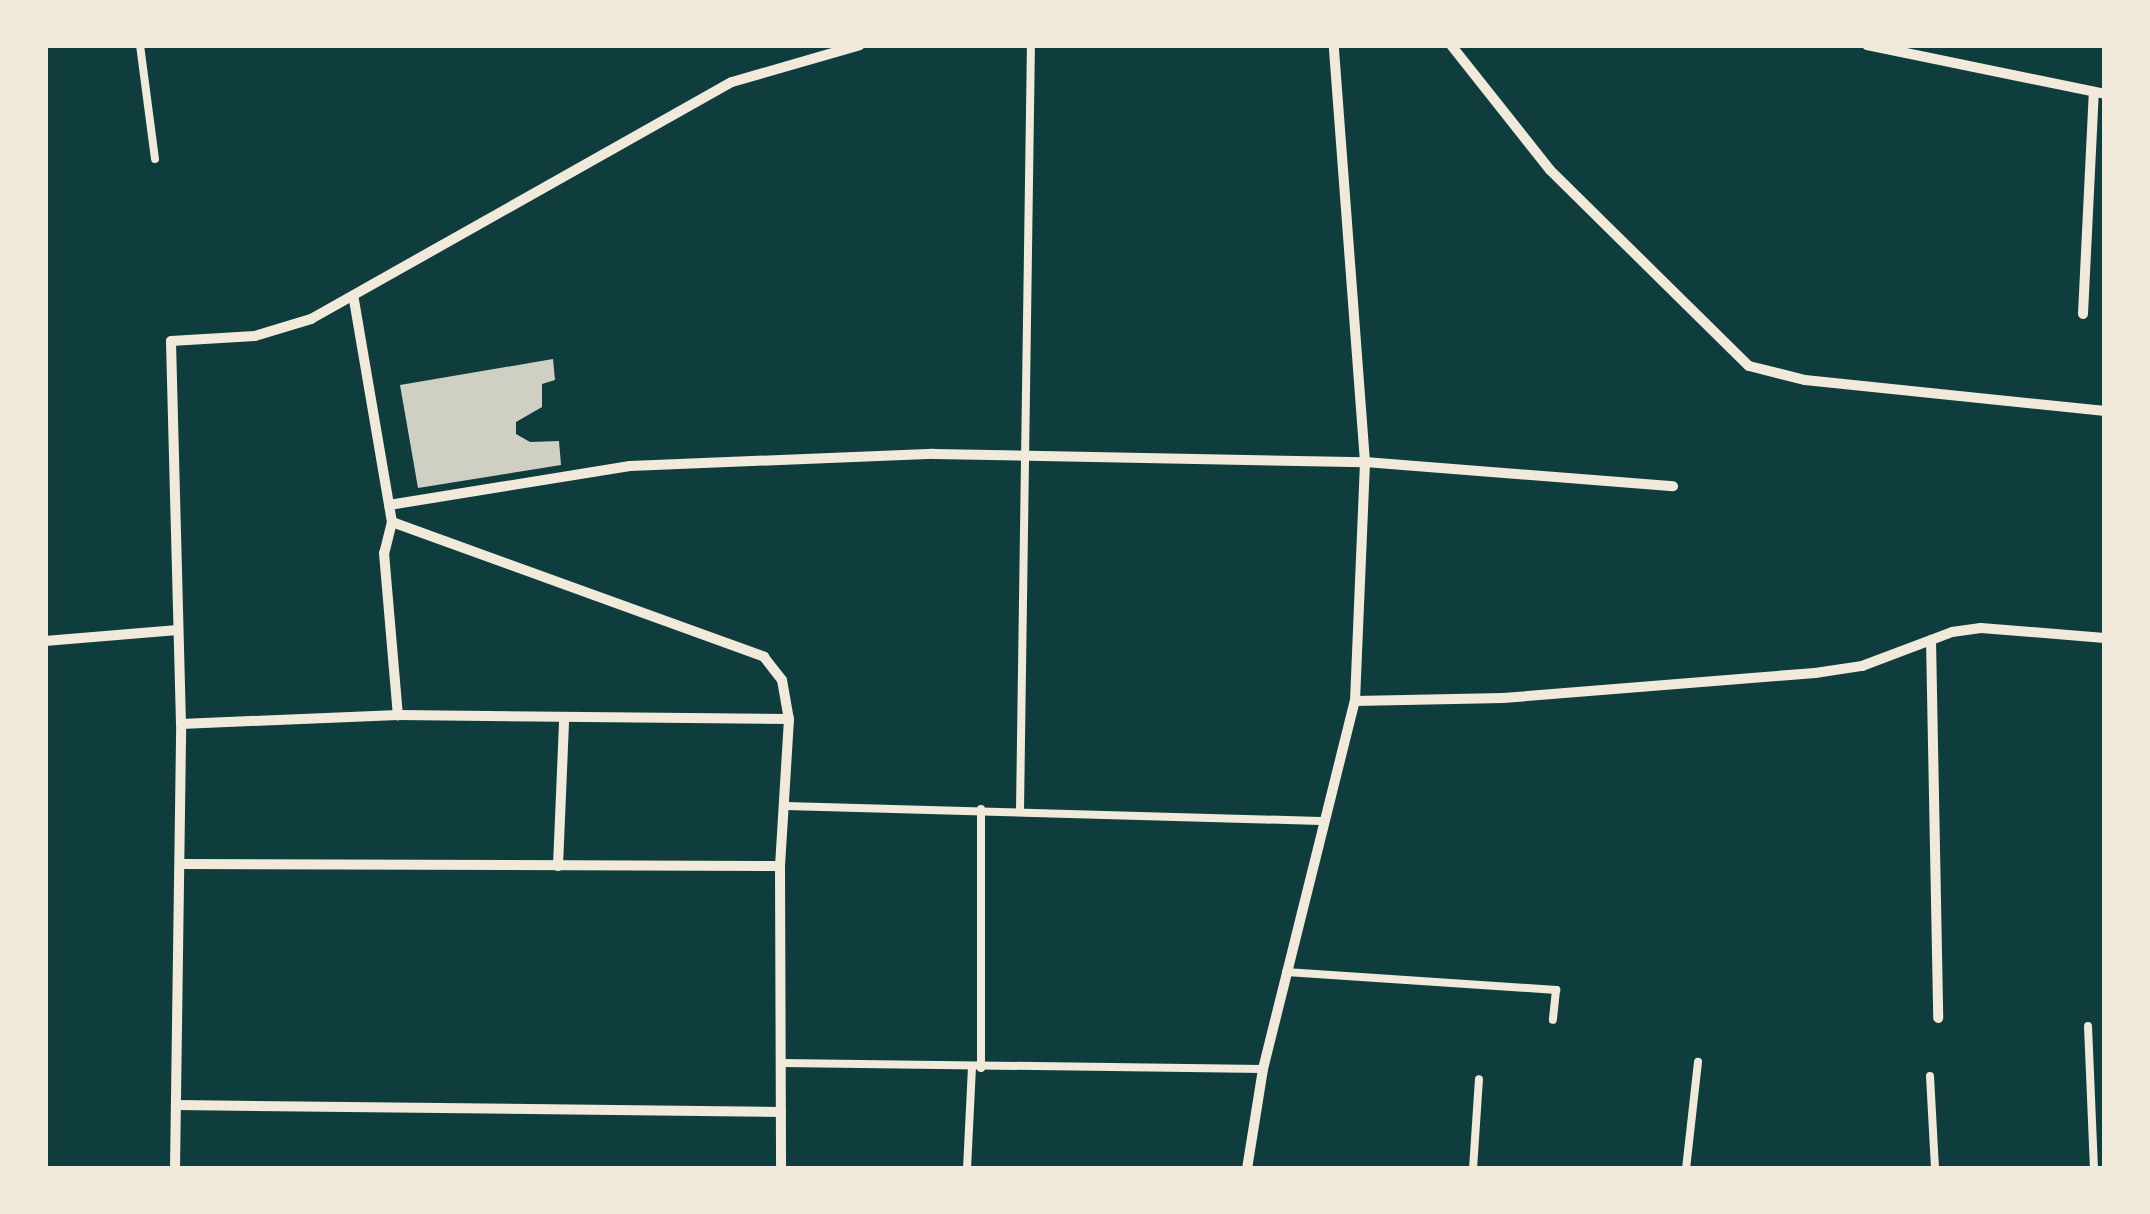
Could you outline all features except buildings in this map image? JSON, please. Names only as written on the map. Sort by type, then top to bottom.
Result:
[{"type":"street","points":[[175,1169],[181,724],[171,341],[255,336],[354,300],[658,120],[732,82],[860,45]]},
{"type":"street","points":[[1247,1169],[1263,1069],[1321,821],[1356,701],[1365,462],[1334,45]]},
{"type":"street","points":[[1451,45],[1550,170],[1750,366],[1805,380],[2105,411]]},
{"type":"street","points":[[1867,45],[2099,93],[2083,314]]},
{"type":"street","points":[[354,300],[392,522],[384,553],[398,716]]},
{"type":"street","points":[[389,505],[630,466],[934,454],[1365,462],[1673,486]]},
{"type":"street","points":[[392,522],[764,657],[782,680],[789,718],[780,866],[781,1169]]},
{"type":"street","points":[[1356,701],[1503,698],[1815,672],[1862,666],[1931,640],[1981,628],[2105,638]]},
{"type":"street","points":[[45,641],[178,630]]},
{"type":"street","points":[[1931,640],[1938,1018]]},
{"type":"street","points":[[181,724],[398,716],[564,721],[789,718]]},
{"type":"street","points":[[558,866],[564,721]]},
{"type":"street","points":[[181,864],[780,866]]},
{"type":"street","points":[[176,1105],[781,1112]]},
{"type":"lane","points":[[140,45],[155,159]]},
{"type":"lane","points":[[1020,810],[1031,45]]},
{"type":"lane","points":[[786,806],[1321,821]]},
{"type":"lane","points":[[967,1169],[977,1068],[981,809]]},
{"type":"lane","points":[[1286,972],[1556,990],[1553,1020]]},
{"type":"lane","points":[[2088,1026],[2094,1169]]},
{"type":"lane","points":[[1686,1169],[1698,1062]]},
{"type":"lane","points":[[781,1063],[1263,1069]]},
{"type":"lane","points":[[1930,1076],[1936,1169]]},
{"type":"lane","points":[[1473,1169],[1479,1078]]}]
